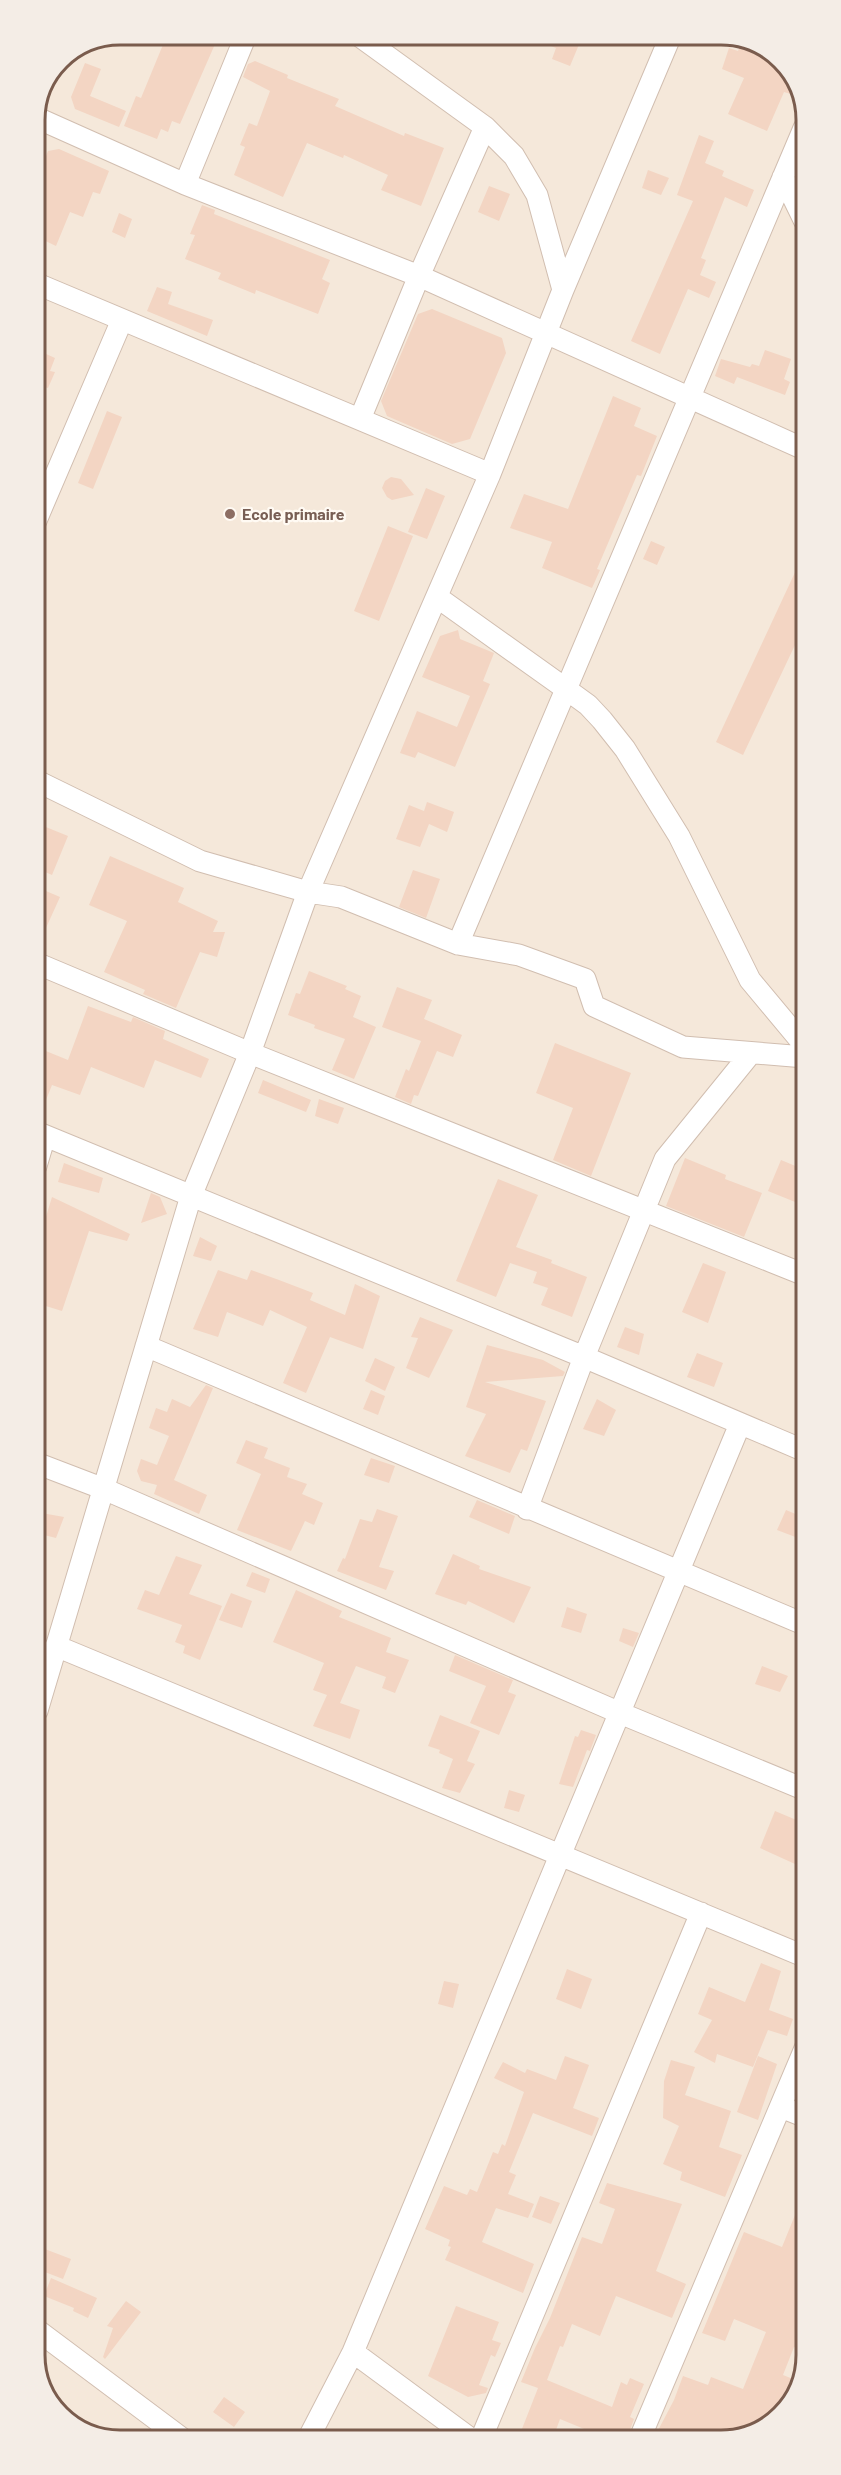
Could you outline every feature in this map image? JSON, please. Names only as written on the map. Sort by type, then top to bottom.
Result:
[{"type":"street","points":[[185,184],[242,45]]},
{"type":"street","points":[[372,45],[485,127],[514,156],[537,195],[563,290]]},
{"type":"street","points":[[45,1684],[191,1197],[250,1053],[308,892],[490,474],[563,290],[667,45]]},
{"type":"street","points":[[45,121],[185,184],[419,276],[796,445]]},
{"type":"street","points":[[360,419],[419,276],[485,127]]},
{"type":"street","points":[[458,944],[796,147]]},
{"type":"street","points":[[783,177],[796,204]]},
{"type":"street","points":[[45,288],[490,474]]},
{"type":"street","points":[[45,500],[122,320]]},
{"type":"street","points":[[437,597],[588,705],[625,749],[679,836],[750,980],[796,1035]]},
{"type":"street","points":[[45,785],[200,861],[308,892],[341,897],[458,944],[519,955],[585,978],[594,1006],[683,1047],[796,1056]]},
{"type":"street","points":[[45,967],[250,1053],[796,1271]]},
{"type":"street","points":[[527,1509],[642,1209],[665,1159],[672,1147],[751,1053]]},
{"type":"street","points":[[45,1136],[584,1357],[796,1447]]},
{"type":"street","points":[[146,1346],[796,1621]]},
{"type":"street","points":[[313,2430],[353,2352],[740,1424]]},
{"type":"street","points":[[45,1466],[104,1489],[620,1713],[796,1786]]},
{"type":"street","points":[[56,1646],[796,1953]]},
{"type":"street","points":[[485,2430],[701,1913]]},
{"type":"street","points":[[643,2430],[796,2070]]},
{"type":"street","points":[[781,2107],[796,2113]]},
{"type":"street","points":[[45,2336],[171,2430]]},
{"type":"street","points":[[353,2352],[459,2430]]},
{"type":"shaded area","points":[[726,45],[750,51],[770,64],[786,83],[793,101],[796,120],[796,2355],[792,2379],[780,2401],[763,2417],[740,2427],[721,2430],[115,2430],[91,2424],[74,2414],[58,2397],[48,2374],[45,2355],[45,120],[46,105],[58,78],[78,58],[105,46]]},
{"type":"building","points":[[163,45],[215,45],[180,124],[172,121],[168,132],[161,129],[157,139],[124,126],[136,96],[141,98]]},
{"type":"building","points":[[548,45],[579,45],[570,66],[552,59],[556,48]]},
{"type":"building","points":[[729,48],[738,51],[739,48],[750,51],[770,64],[780,74],[790,91],[791,94],[784,92],[767,131],[728,114],[744,78],[722,69]]},
{"type":"building","points":[[255,61],[288,75],[287,78],[339,99],[335,106],[404,136],[405,133],[444,148],[421,206],[381,190],[388,175],[344,155],[343,158],[307,143],[283,197],[234,175],[245,147],[240,145],[249,123],[257,126],[270,91],[243,77],[248,64]]},
{"type":"building","points":[[85,63],[101,69],[90,96],[126,111],[119,127],[75,109],[71,97]]},
{"type":"building","points":[[699,135],[714,141],[705,163],[724,171],[722,176],[754,190],[747,207],[725,197],[701,258],[706,260],[700,275],[716,282],[709,298],[688,289],[660,354],[631,341],[693,201],[677,195]]},
{"type":"building","points":[[59,149],[109,171],[100,194],[93,192],[83,217],[70,212],[56,246],[45,241],[45,158],[48,151]]},
{"type":"building","points":[[648,170],[669,178],[661,195],[642,188]]},
{"type":"building","points":[[489,186],[510,194],[499,221],[478,212]]},
{"type":"building","points":[[202,205],[215,210],[214,214],[330,260],[322,279],[330,283],[318,314],[256,290],[255,294],[218,279],[221,273],[185,259],[195,235],[190,234]]},
{"type":"building","points":[[119,213],[132,219],[125,238],[112,232]]},
{"type":"building","points":[[157,287],[172,292],[168,304],[213,320],[207,336],[147,311]]},
{"type":"building","points":[[432,309],[502,338],[506,353],[470,439],[452,444],[387,416],[381,401],[418,314]]},
{"type":"building","points":[[765,350],[791,359],[784,379],[790,382],[785,395],[737,377],[734,384],[715,376],[721,359],[750,367],[752,364],[759,366]]},
{"type":"building","points":[[45,354],[55,358],[50,371],[55,372],[48,388],[45,387]]},
{"type":"building","points":[[613,396],[641,408],[634,426],[657,436],[641,476],[637,475],[597,569],[600,570],[592,588],[542,568],[552,542],[510,528],[524,494],[568,509]]},
{"type":"building","points":[[107,411],[122,417],[93,489],[78,483]]},
{"type":"building","points":[[391,477],[401,479],[414,495],[392,500],[387,497],[382,488],[385,481]]},
{"type":"building","points":[[426,488],[445,496],[427,539],[408,532]]},
{"type":"building","points":[[388,526],[413,536],[379,621],[354,611]]},
{"type":"building","points":[[651,541],[665,547],[657,565],[643,559]]},
{"type":"building","points":[[796,570],[796,643],[743,755],[716,742]]},
{"type":"building","points":[[458,630],[460,639],[494,653],[483,681],[490,684],[455,767],[418,752],[415,758],[400,753],[417,711],[457,727],[470,696],[422,677],[440,636]]},
{"type":"building","points":[[427,802],[454,812],[447,832],[429,824],[420,847],[396,839],[409,805],[424,811]]},
{"type":"building","points":[[45,827],[68,836],[52,875],[45,872]]},
{"type":"building","points":[[110,856],[184,888],[178,902],[218,921],[213,932],[225,932],[217,957],[200,952],[176,1008],[143,994],[145,990],[104,972],[127,921],[89,905]]},
{"type":"building","points":[[413,870],[440,879],[426,918],[399,907]]},
{"type":"building","points":[[46,891],[60,897],[45,930]]},
{"type":"building","points":[[309,971],[347,986],[345,989],[361,996],[353,1017],[376,1027],[354,1079],[332,1070],[345,1039],[314,1028],[315,1025],[288,1015],[296,993],[300,994]]},
{"type":"building","points":[[397,987],[432,1000],[424,1019],[462,1035],[453,1057],[437,1051],[418,1096],[414,1095],[411,1104],[395,1097],[406,1069],[409,1071],[421,1041],[382,1027]]},
{"type":"building","points":[[88,1006],[131,1022],[133,1017],[165,1031],[163,1039],[209,1059],[201,1078],[155,1060],[144,1088],[91,1067],[80,1095],[52,1085],[45,1102],[45,1051],[68,1060]]},
{"type":"building","points":[[555,1043],[631,1073],[591,1176],[553,1160],[573,1108],[536,1093]]},
{"type":"building","points":[[263,1080],[311,1100],[306,1112],[258,1093]]},
{"type":"building","points":[[319,1099],[344,1108],[338,1124],[315,1116]]},
{"type":"building","points":[[685,1158],[726,1175],[725,1179],[762,1193],[744,1237],[666,1206]]},
{"type":"building","points":[[781,1160],[796,1166],[796,1202],[768,1191]]},
{"type":"building","points":[[64,1163],[103,1178],[99,1193],[58,1182]]},
{"type":"building","points":[[498,1179],[538,1195],[516,1247],[552,1260],[551,1263],[587,1277],[572,1317],[541,1305],[548,1288],[533,1283],[537,1272],[510,1263],[496,1297],[456,1281]]},
{"type":"building","points":[[151,1193],[160,1197],[167,1214],[141,1223]]},
{"type":"building","points":[[52,1197],[130,1234],[127,1241],[89,1231],[62,1311],[45,1306],[45,1220]]},
{"type":"building","points":[[200,1237],[217,1246],[211,1261],[193,1256]]},
{"type":"building","points":[[703,1263],[726,1272],[708,1323],[682,1312]]},
{"type":"building","points":[[218,1270],[247,1280],[251,1270],[313,1293],[310,1300],[345,1315],[355,1284],[380,1296],[363,1349],[330,1337],[306,1393],[283,1383],[307,1327],[270,1310],[263,1326],[227,1312],[218,1337],[193,1329]]},
{"type":"building","points":[[420,1317],[453,1330],[429,1378],[406,1368],[418,1338],[411,1337]]},
{"type":"building","points":[[625,1327],[644,1334],[639,1355],[617,1347]]},
{"type":"building","points":[[487,1345],[543,1360],[565,1372],[563,1376],[485,1382],[546,1401],[527,1451],[521,1449],[510,1473],[465,1456],[486,1414],[466,1407]]},
{"type":"building","points":[[697,1353],[723,1363],[714,1387],[687,1377]]},
{"type":"building","points":[[375,1358],[395,1367],[385,1391],[365,1381]]},
{"type":"building","points":[[206,1385],[213,1388],[174,1480],[207,1495],[199,1514],[154,1494],[157,1485],[141,1481],[137,1471],[141,1459],[157,1465],[169,1436],[149,1428],[156,1408],[167,1412],[172,1399],[190,1407]]},
{"type":"building","points":[[371,1390],[385,1396],[378,1415],[363,1409]]},
{"type":"building","points":[[597,1399],[616,1410],[604,1436],[583,1429]]},
{"type":"building","points":[[246,1440],[268,1448],[264,1458],[290,1468],[287,1477],[307,1484],[302,1494],[323,1503],[314,1525],[305,1521],[291,1551],[237,1530],[261,1474],[236,1463]]},
{"type":"building","points":[[371,1458],[395,1466],[389,1483],[364,1475]]},
{"type":"building","points":[[477,1500],[515,1516],[509,1534],[469,1517]]},
{"type":"building","points":[[377,1509],[398,1516],[379,1567],[394,1571],[386,1590],[337,1571],[343,1558],[345,1559],[360,1519],[372,1522]]},
{"type":"building","points":[[786,1510],[796,1514],[796,1537],[777,1530]]},
{"type":"building","points":[[45,1514],[64,1517],[56,1538],[45,1535]]},
{"type":"building","points":[[453,1554],[480,1566],[479,1569],[531,1587],[514,1623],[468,1601],[466,1605],[435,1594]]},
{"type":"building","points":[[176,1556],[202,1565],[189,1594],[222,1606],[200,1660],[183,1653],[185,1646],[175,1642],[182,1625],[137,1609],[145,1590],[159,1595]]},
{"type":"building","points":[[252,1572],[270,1579],[265,1593],[246,1586]]},
{"type":"building","points":[[296,1590],[342,1611],[339,1617],[391,1638],[386,1652],[409,1660],[395,1693],[382,1688],[386,1677],[356,1666],[340,1703],[360,1710],[350,1739],[313,1726],[327,1695],[313,1690],[324,1663],[273,1642]]},
{"type":"building","points":[[231,1593],[252,1601],[242,1628],[219,1620]]},
{"type":"building","points":[[567,1607],[587,1614],[581,1633],[561,1627]]},
{"type":"building","points":[[623,1628],[639,1633],[633,1647],[619,1641]]},
{"type":"building","points":[[455,1655],[513,1680],[508,1692],[516,1695],[499,1735],[470,1723],[486,1686],[449,1671]]},
{"type":"building","points":[[762,1666],[788,1676],[780,1692],[755,1684]]},
{"type":"building","points":[[440,1715],[480,1731],[467,1761],[475,1764],[460,1793],[442,1788],[453,1759],[439,1753],[440,1750],[428,1746]]},
{"type":"building","points":[[581,1730],[596,1735],[590,1751],[587,1750],[573,1787],[559,1784],[575,1736],[578,1737]]},
{"type":"building","points":[[509,1790],[525,1795],[519,1812],[504,1808]]},
{"type":"building","points":[[775,1811],[796,1820],[796,1864],[760,1848]]},
{"type":"building","points":[[761,1963],[781,1971],[769,2010],[793,2019],[787,2036],[768,2030],[753,2067],[717,2054],[715,2063],[694,2052],[712,2020],[698,2014],[709,1987],[745,2002]]},
{"type":"building","points":[[567,1969],[592,1979],[581,2009],[556,1999]]},
{"type":"building","points":[[444,1981],[459,1984],[453,2008],[438,2004]]},
{"type":"building","points":[[565,2056],[589,2065],[573,2108],[599,2118],[592,2136],[533,2113],[509,2172],[516,2175],[508,2194],[534,2204],[528,2218],[496,2208],[482,2242],[534,2264],[523,2293],[445,2260],[451,2247],[448,2246],[450,2240],[425,2229],[444,2186],[467,2195],[470,2189],[477,2192],[493,2152],[498,2154],[502,2144],[505,2146],[524,2092],[494,2078],[503,2062],[525,2073],[527,2069],[556,2080]]},
{"type":"building","points":[[758,2056],[777,2064],[758,2120],[737,2112]]},
{"type":"building","points":[[671,2060],[695,2067],[685,2095],[731,2111],[719,2147],[742,2155],[725,2197],[680,2180],[682,2172],[663,2164],[679,2126],[663,2118],[664,2081]]},
{"type":"building","points":[[607,2183],[682,2204],[656,2271],[686,2284],[672,2318],[616,2296],[600,2336],[572,2324],[563,2347],[560,2346],[547,2380],[612,2407],[621,2382],[627,2385],[630,2378],[644,2384],[630,2417],[634,2419],[630,2430],[587,2430],[560,2419],[556,2430],[522,2430],[538,2388],[521,2382],[535,2348],[550,2318],[582,2237],[602,2244],[615,2209],[599,2203]]},
{"type":"building","points":[[540,2196],[560,2203],[551,2224],[532,2217]]},
{"type":"building","points":[[796,2213],[796,2348],[794,2347],[783,2375],[792,2379],[780,2401],[763,2417],[740,2427],[721,2430],[658,2430],[674,2400],[683,2376],[708,2385],[711,2377],[743,2389],[766,2332],[734,2319],[725,2341],[702,2333],[744,2232],[782,2247]]},
{"type":"building","points":[[45,2249],[71,2259],[63,2279],[45,2272]]},
{"type":"building","points":[[51,2278],[97,2298],[88,2318],[73,2311],[74,2308],[45,2296]]},
{"type":"building","points":[[126,2301],[141,2312],[105,2359],[103,2357],[113,2328],[107,2326]]},
{"type":"building","points":[[456,2306],[499,2322],[492,2340],[501,2343],[495,2357],[491,2355],[479,2385],[488,2388],[486,2393],[468,2397],[428,2376]]},
{"type":"building","points":[[224,2397],[245,2412],[234,2427],[213,2412]]},
{"type":"place","name":"Ecole primaire","points":[[230,514]]}]
